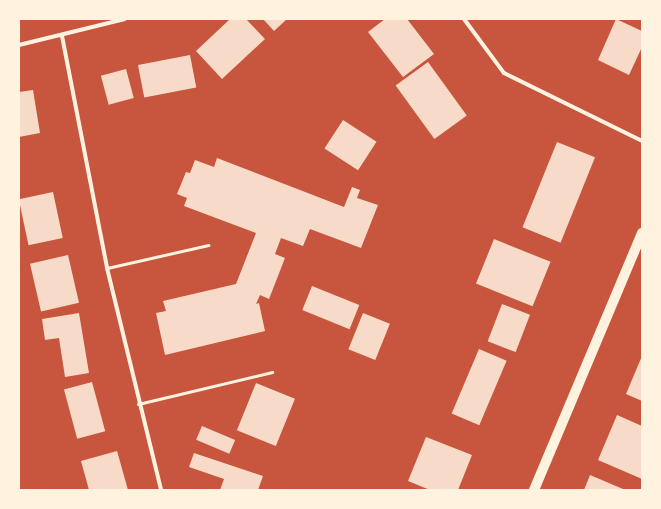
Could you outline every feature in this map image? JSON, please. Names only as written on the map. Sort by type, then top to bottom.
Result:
[{"type":"main road","points":[[534,490],[642,233]]},
{"type":"street","points":[[19,46],[125,19]]},
{"type":"street","points":[[464,19],[504,73],[642,140]]},
{"type":"street","points":[[62,36],[107,268],[138,404],[161,490]]},
{"type":"lane","points":[[107,268],[208,246]]},
{"type":"lane","points":[[138,404],[272,372]]},
{"type":"building","points":[[230,19],[246,19],[265,39],[222,79],[196,51]]},
{"type":"building","points":[[263,19],[287,19],[274,31]]},
{"type":"building","points":[[385,19],[407,19],[434,54],[403,77],[368,32]]},
{"type":"building","points":[[616,19],[642,31],[642,47],[629,75],[598,60]]},
{"type":"building","points":[[190,55],[196,87],[144,98],[138,65]]},
{"type":"building","points":[[428,62],[467,115],[434,139],[396,86]]},
{"type":"building","points":[[126,69],[134,98],[109,105],[101,76]]},
{"type":"building","points":[[33,90],[40,133],[19,137],[19,92]]},
{"type":"building","points":[[343,120],[377,142],[358,170],[324,149]]},
{"type":"building","points":[[557,142],[595,157],[561,243],[523,227]]},
{"type":"building","points":[[217,158],[344,207],[352,187],[360,190],[357,198],[378,205],[361,248],[310,229],[303,246],[281,238],[275,254],[285,258],[269,299],[260,295],[256,304],[259,303],[265,331],[165,355],[156,313],[166,311],[163,301],[236,284],[256,233],[184,206],[187,198],[177,194],[186,172],[190,173],[195,160],[214,167]]},
{"type":"building","points":[[53,192],[63,238],[29,245],[19,199]]},
{"type":"building","points":[[494,239],[551,262],[533,306],[476,284]]},
{"type":"building","points":[[68,255],[79,303],[41,312],[30,264]]},
{"type":"building","points":[[312,286],[359,305],[350,329],[302,310]]},
{"type":"building","points":[[502,304],[530,315],[516,352],[488,341]]},
{"type":"building","points":[[79,313],[89,373],[65,377],[59,338],[45,340],[42,319]]},
{"type":"building","points":[[363,313],[390,324],[375,360],[348,349]]},
{"type":"building","points":[[479,349],[507,361],[479,425],[452,413]]},
{"type":"building","points":[[642,356],[642,401],[626,394]]},
{"type":"building","points":[[92,382],[105,431],[77,439],[64,390]]},
{"type":"building","points":[[256,383],[295,399],[276,446],[237,430]]},
{"type":"building","points":[[617,415],[642,426],[642,479],[598,460]]},
{"type":"building","points":[[202,426],[235,440],[229,454],[196,440]]},
{"type":"building","points":[[426,437],[472,455],[458,490],[430,490],[408,481]]},
{"type":"building","points":[[117,451],[128,490],[89,490],[81,461]]},
{"type":"building","points":[[194,453],[263,476],[258,490],[220,490],[224,479],[189,467]]},
{"type":"building","points":[[590,475],[623,489],[623,490],[584,490]]}]
